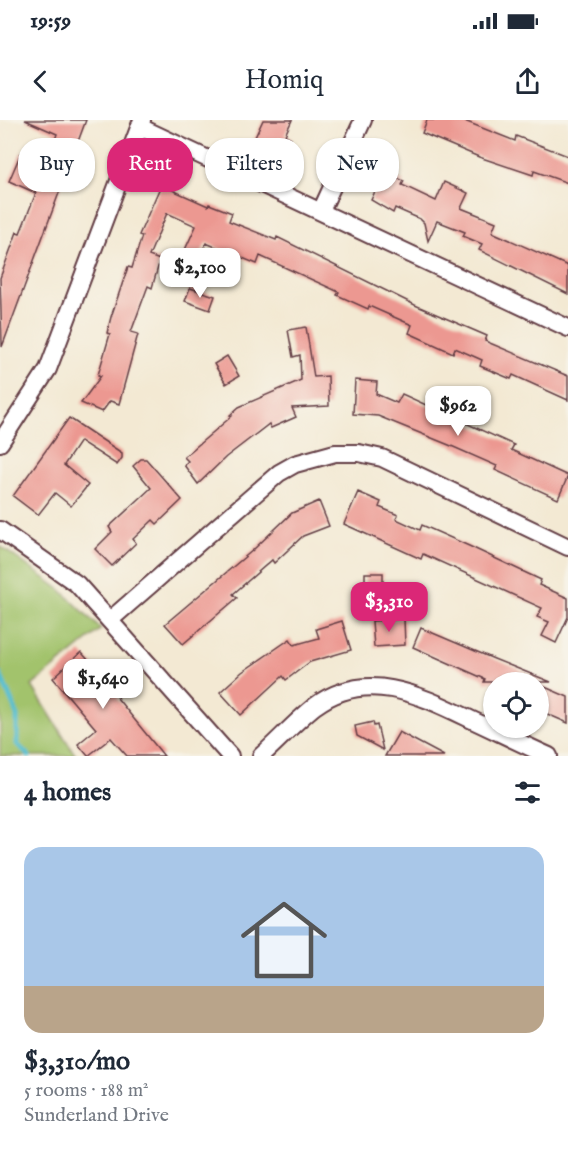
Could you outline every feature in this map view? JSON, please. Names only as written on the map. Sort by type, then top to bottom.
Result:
[{"type":"street","points":[[321,210],[363,120]]},
{"type":"street","points":[[0,443],[48,369],[141,124],[568,328]]},
{"type":"street","points":[[110,620],[178,564],[279,473],[314,457],[335,453],[359,453],[382,458],[568,547]]},
{"type":"street","points":[[0,530],[77,584],[230,756]]},
{"type":"street","points":[[261,756],[316,706],[345,692],[378,686],[419,695],[549,756]]},
{"type":"green space","points":[[0,546],[61,590],[101,629],[32,686],[76,756],[0,756]]},
{"type":"building","points":[[25,120],[86,120],[79,138],[56,138],[57,134]]},
{"type":"building","points":[[263,120],[292,120],[285,135],[291,138],[255,138]]},
{"type":"building","points":[[427,120],[462,120],[515,141],[516,136],[568,156],[568,183],[534,171],[533,175],[479,157],[422,133]]},
{"type":"building","points":[[18,160],[18,185],[9,181]]},
{"type":"building","points":[[399,179],[404,181],[402,185],[436,201],[444,182],[468,193],[461,208],[496,222],[492,232],[568,266],[568,294],[479,250],[482,244],[463,236],[465,232],[437,221],[428,241],[424,223],[420,219],[395,208],[393,213],[371,200],[375,192],[399,192]]},
{"type":"building","points":[[34,192],[59,192],[2,347],[0,278],[17,232],[20,233],[36,193]]},
{"type":"building","points":[[158,192],[177,192],[208,206],[209,204],[232,213],[229,221],[276,240],[277,237],[415,305],[487,336],[485,341],[568,376],[568,400],[513,375],[511,379],[480,366],[482,360],[455,348],[453,353],[409,333],[412,325],[337,295],[339,292],[260,256],[257,264],[206,243],[199,259],[184,252],[196,226],[167,213],[149,256],[160,260],[152,288],[148,286],[131,332],[138,334],[119,404],[110,401],[102,412],[81,403],[101,376],[98,375],[110,334],[107,333],[111,317],[128,267],[132,268],[142,236],[139,235]]},
{"type":"building","points":[[190,288],[215,296],[210,310],[185,301]]},
{"type":"building","points":[[306,327],[314,377],[328,376],[329,406],[292,408],[296,417],[271,428],[269,424],[226,457],[198,484],[184,465],[188,461],[184,457],[232,416],[230,415],[239,407],[301,380],[300,355],[293,357],[288,330]]},
{"type":"building","points":[[227,356],[239,376],[226,384],[214,364]]},
{"type":"building","points":[[355,380],[377,382],[376,394],[397,403],[402,394],[514,445],[511,450],[568,476],[558,499],[495,470],[497,466],[449,445],[378,416],[353,414]]},
{"type":"building","points":[[69,418],[122,453],[122,458],[117,465],[80,441],[64,465],[88,485],[71,506],[55,493],[38,515],[13,496]]},
{"type":"building","points":[[141,459],[146,459],[182,500],[157,524],[153,520],[133,539],[136,543],[112,566],[95,549],[112,532],[109,527],[151,488],[133,466]]},
{"type":"building","points":[[358,492],[381,502],[379,507],[398,515],[396,519],[420,530],[422,525],[469,546],[541,580],[539,585],[568,598],[568,617],[556,643],[542,636],[549,622],[537,617],[542,608],[423,554],[421,559],[344,524]]},
{"type":"building","points":[[319,501],[329,526],[303,536],[274,563],[272,560],[233,594],[237,598],[183,644],[165,624],[253,550],[292,513]]},
{"type":"building","points":[[365,573],[383,573],[383,598],[365,598]]},
{"type":"building","points":[[404,619],[405,645],[374,647],[372,621]]},
{"type":"building","points":[[342,621],[351,650],[310,662],[286,680],[283,676],[241,715],[220,692],[242,672],[290,639],[294,645],[319,638],[316,629]]},
{"type":"building","points":[[421,628],[526,672],[483,672],[483,678],[413,647]]},
{"type":"building","points":[[81,652],[120,695],[117,698],[164,756],[127,756],[111,738],[88,756],[78,744],[96,729],[53,678]]},
{"type":"building","points":[[549,689],[568,697],[568,723],[549,715]]},
{"type":"building","points":[[373,722],[374,726],[377,725],[383,750],[357,736],[355,726]]},
{"type":"building","points":[[399,732],[444,756],[385,756]]},
{"type":"waterway","points":[[0,674],[17,714],[17,744],[29,756]]}]
